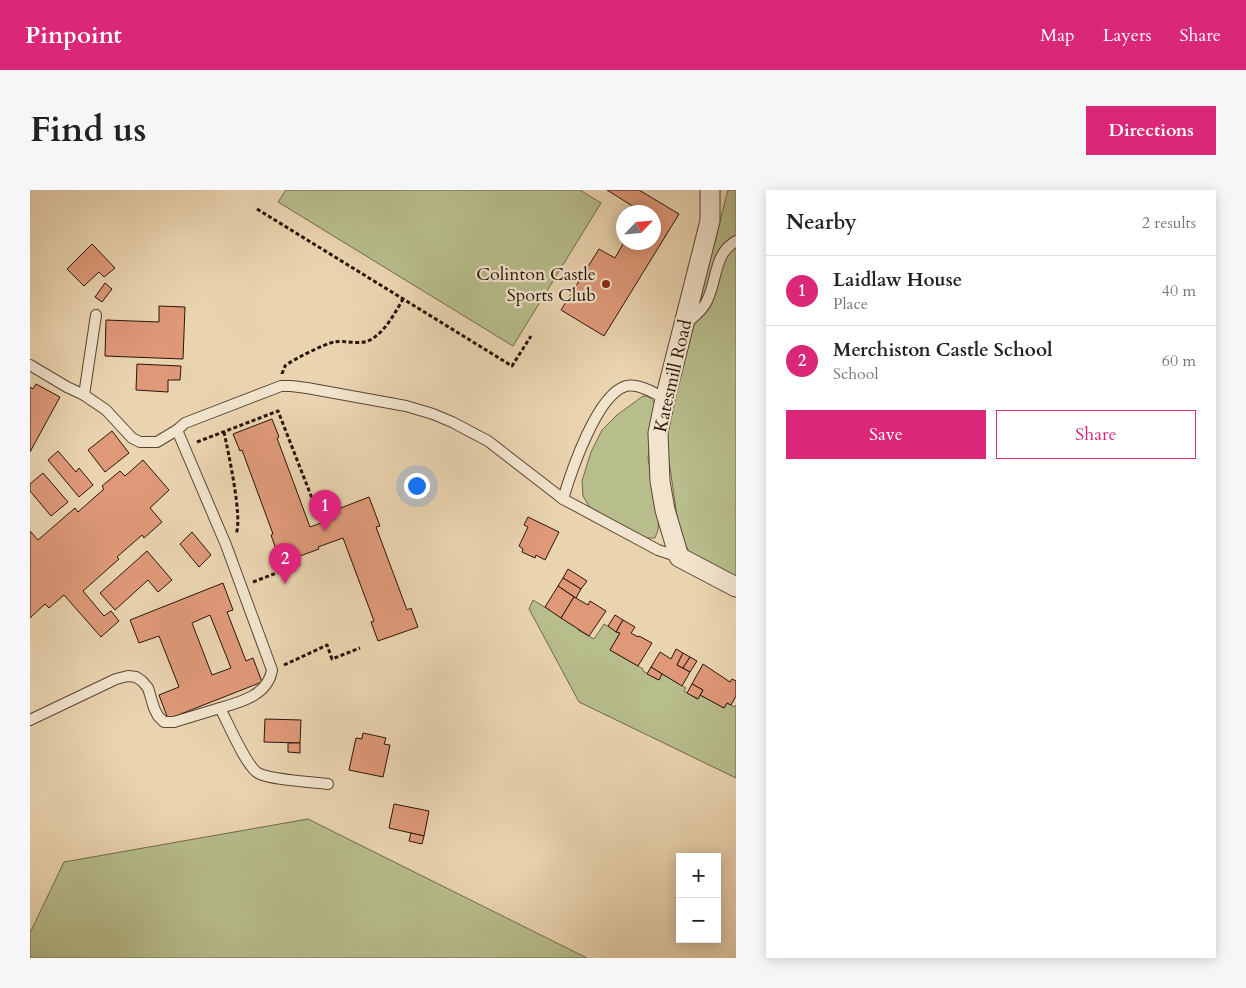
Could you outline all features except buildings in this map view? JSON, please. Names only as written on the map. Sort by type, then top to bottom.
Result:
[{"type":"street","name":"Katesmill Road","points":[[679,558],[665,510],[660,481],[658,433],[710,221],[710,190]]},
{"type":"street","points":[[679,558],[736,588]]},
{"type":"lane","points":[[684,326],[703,308],[710,296],[720,260],[726,249],[736,241]]},
{"type":"lane","points":[[84,395],[96,315]]},
{"type":"lane","points":[[30,365],[84,395],[106,410],[132,438],[140,442],[157,442],[186,423],[281,386],[307,388],[364,398],[406,406],[433,414],[488,441],[563,498],[658,550],[679,558]]},
{"type":"lane","points":[[563,498],[584,440],[603,404],[617,390],[627,386],[647,388],[665,399]]},
{"type":"lane","points":[[30,720],[116,679],[128,676],[136,677],[148,688],[154,708],[164,722],[174,722],[245,700],[258,693],[271,678],[272,670],[226,545],[177,430]]},
{"type":"lane","points":[[220,708],[245,757],[252,768],[259,774],[328,784]]},
{"type":"path","points":[[257,209],[512,366],[531,336]]},
{"type":"path","points":[[281,386],[281,376],[285,367],[293,361],[332,342],[360,343],[370,340],[380,332],[404,299]]},
{"type":"path","points":[[184,447],[278,411],[317,511]]},
{"type":"path","points":[[224,432],[237,505],[238,530],[234,538],[226,545]]},
{"type":"path","points":[[257,580],[300,564]]},
{"type":"path","points":[[272,670],[327,645],[332,659],[360,648]]},
{"type":"green space","points":[[286,190],[580,190],[601,203],[513,346],[278,202]]},
{"type":"green space","points":[[728,190],[736,190],[736,579],[689,552],[679,530],[667,447],[671,413]]},
{"type":"green space","points":[[643,396],[651,398],[656,405],[648,458],[659,519],[655,538],[646,538],[590,508],[583,496],[582,481],[591,452],[602,430],[617,415]]},
{"type":"green space","points":[[533,600],[594,639],[604,624],[620,633],[610,650],[658,680],[662,674],[686,688],[684,691],[697,699],[700,695],[724,708],[727,703],[734,707],[736,705],[736,778],[579,702],[529,609]]},
{"type":"green space","points":[[308,819],[587,958],[30,958],[30,933],[64,862]]},
{"type":"place","name":"Colinton Castle Sports Club","points":[[606,284]]},
{"type":"place","name":"Laidlaw House","points":[[325,531]]},
{"type":"place","name":"Merchiston Castle School","points":[[285,584]]}]
